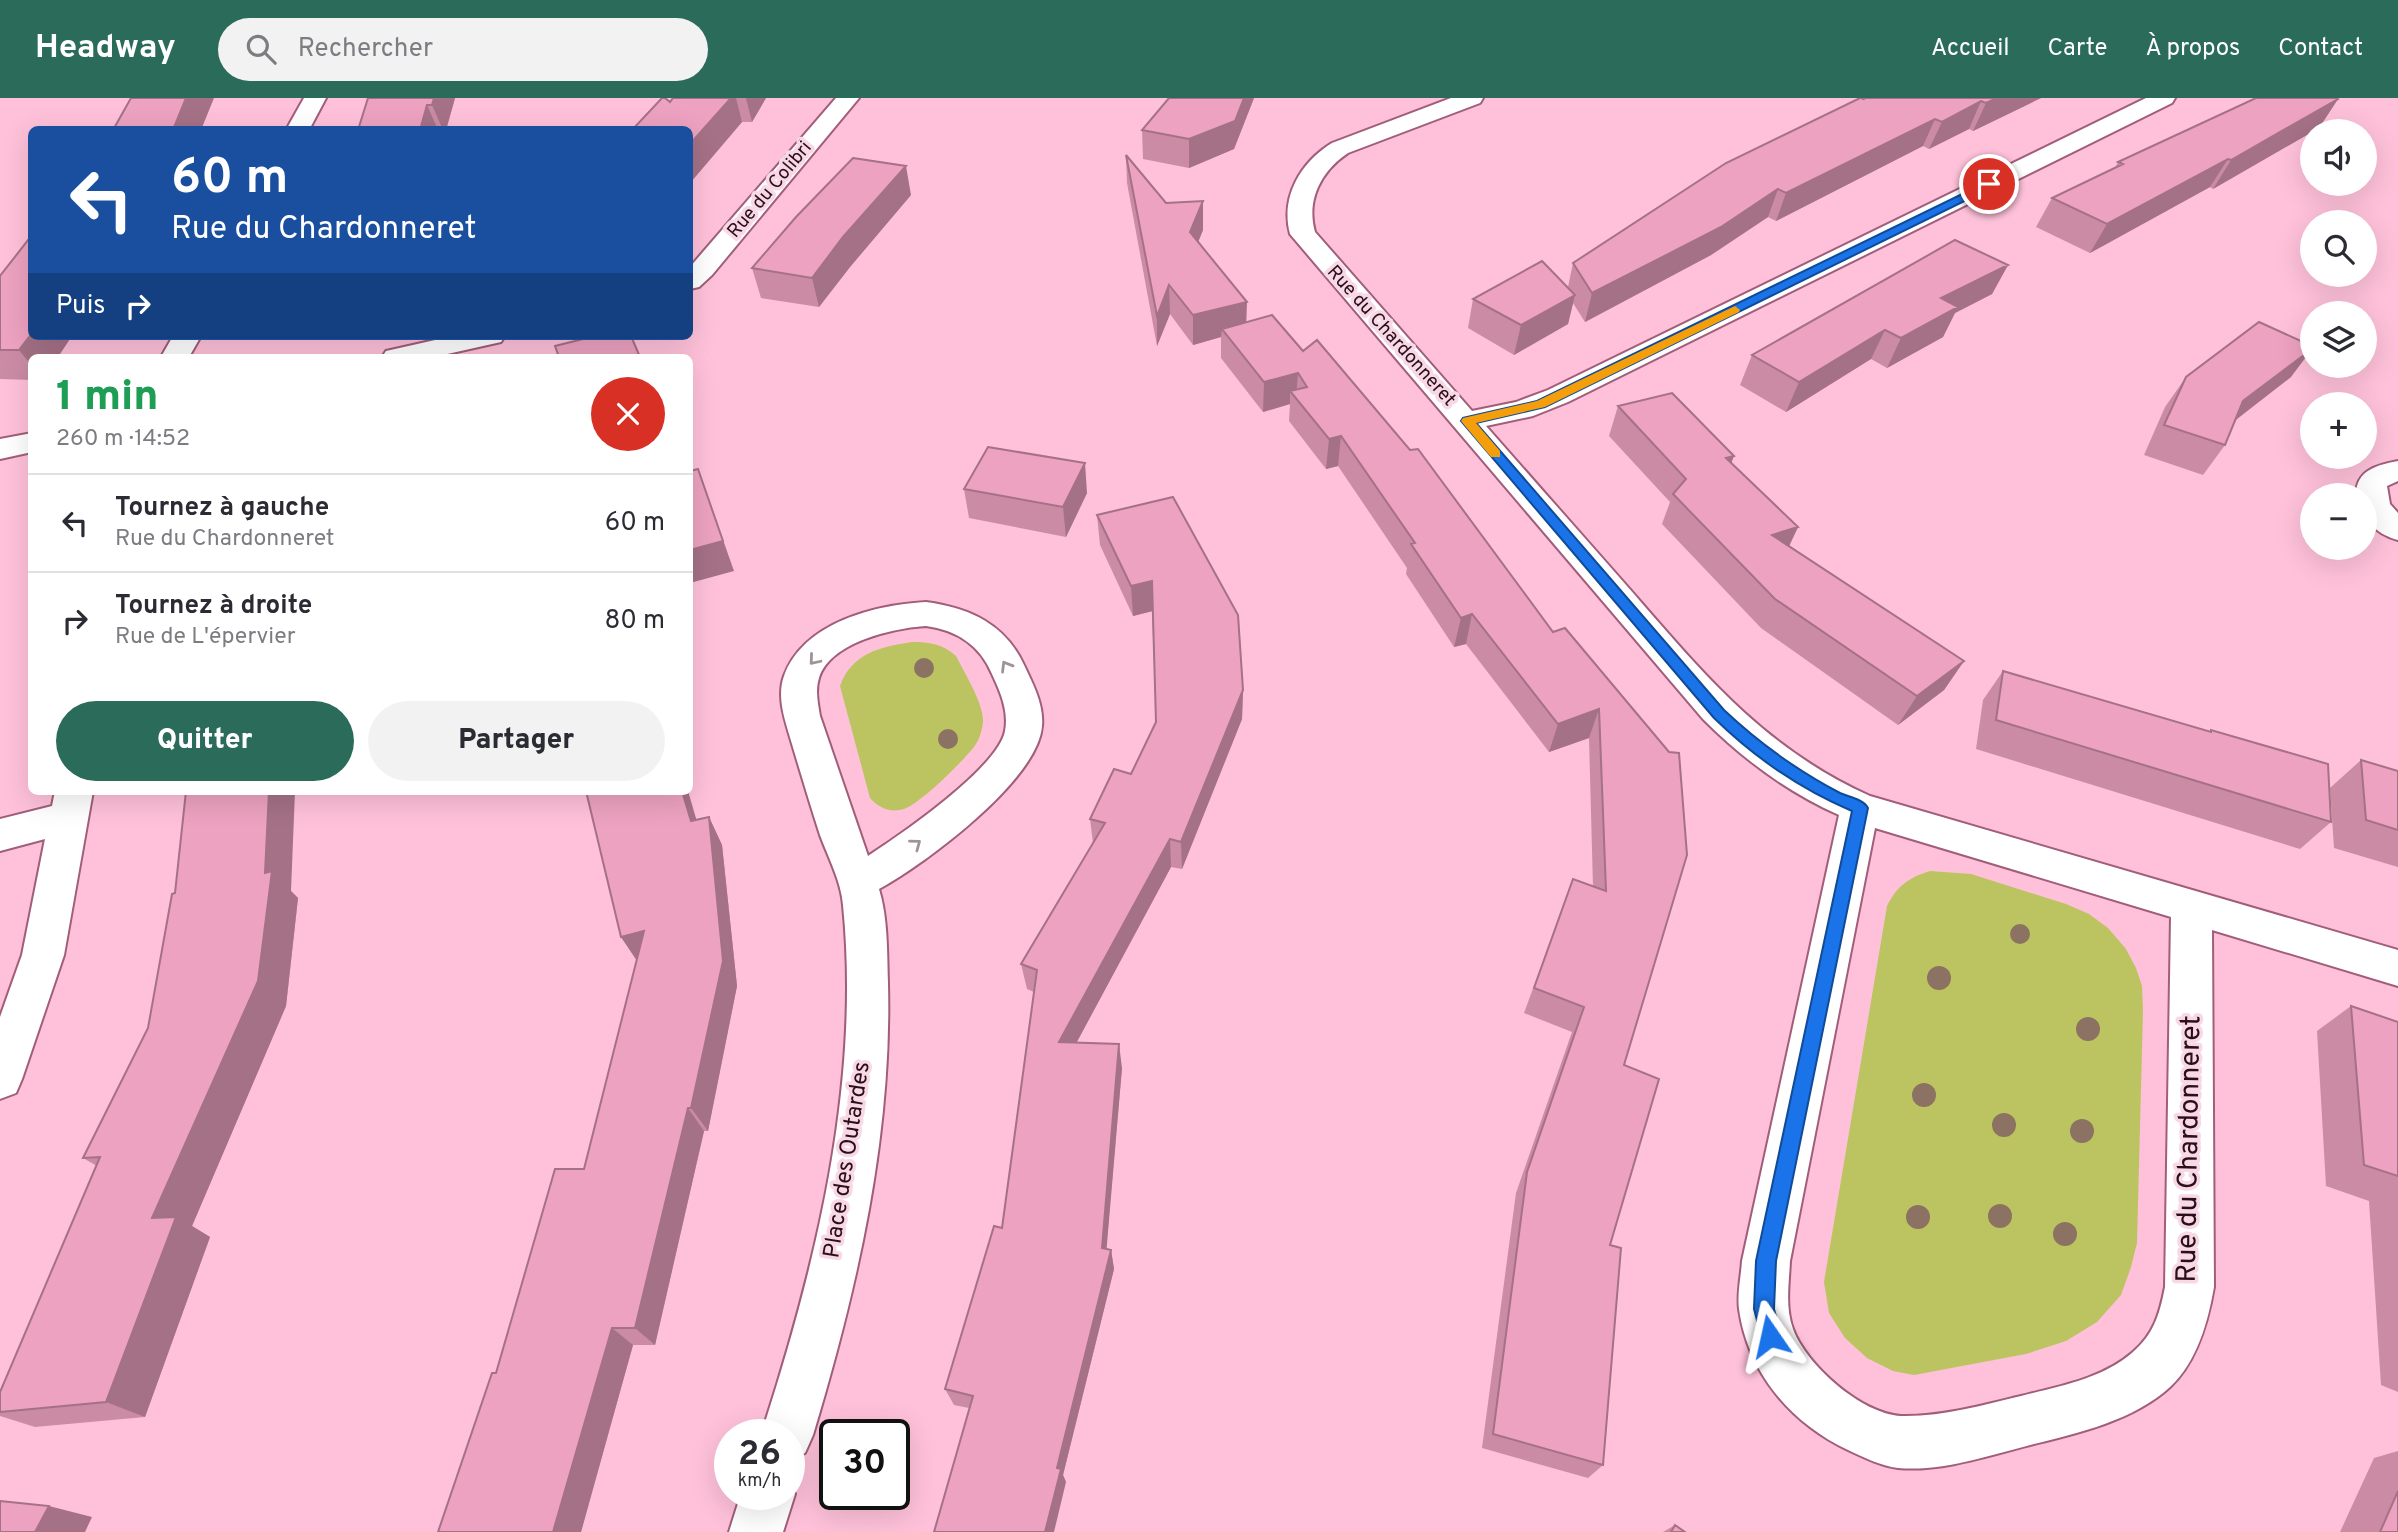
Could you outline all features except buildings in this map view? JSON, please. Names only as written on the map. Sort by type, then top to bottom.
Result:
[{"type":"street","points":[[299,126],[315,98]]},
{"type":"street","name":"Rue du Colibri","points":[[693,278],[848,98]]},
{"type":"street","name":"Rue du Chardonneret","points":[[1472,98],[1332,152],[1313,173],[1301,201],[1298,219],[1303,234],[1719,714],[1743,737],[1788,770],[1836,798],[1860,808],[2398,968]]},
{"type":"street","points":[[1467,421],[1523,410],[1558,396],[2164,98]]},
{"type":"street","points":[[410,354],[473,340]]},
{"type":"street","points":[[0,449],[28,443]]},
{"type":"street","points":[[2398,471],[2384,472],[2372,483],[2371,490],[2372,499],[2381,516],[2398,529]]},
{"type":"street","name":"Place des Outardes","points":[[792,1419],[820,1320],[853,1159],[862,1102],[866,1045],[865,930],[859,881],[836,826],[805,725],[800,681],[808,667],[829,644],[860,627],[907,615],[947,615],[961,620],[985,636],[1013,679],[1025,717],[1021,741],[1002,768],[954,814],[894,860],[859,881]]},
{"type":"street","points":[[0,835],[71,804]]},
{"type":"street","points":[[0,1079],[43,955],[71,804]]},
{"type":"street","name":"Rue du Chardonneret","points":[[1860,808],[1766,1261],[1764,1309],[1776,1348],[1798,1382],[1816,1403],[1871,1434],[1899,1442],[1927,1439],[2081,1408],[2111,1396],[2138,1377],[2162,1358],[2177,1335],[2186,1310],[2191,1276],[2191,906]]},
{"type":"street","points":[[756,1532],[763,1510]]},
{"type":"green space","points":[[912,642],[936,644],[956,656],[977,697],[983,722],[974,747],[941,781],[904,809],[889,810],[870,798],[840,686],[852,666],[868,653]]},
{"type":"green space","points":[[1930,871],[1971,874],[2066,904],[2089,914],[2108,928],[2126,949],[2142,986],[2143,1011],[2137,1243],[2121,1295],[2097,1322],[2066,1341],[2026,1354],[1914,1375],[1893,1371],[1867,1358],[1845,1338],[1829,1313],[1824,1282],[1887,906],[1904,884]]},
{"type":"slow traffic","points":[[1495,454],[1467,421],[1541,404],[1735,310]]},
{"type":"route","points":[[1770,1336],[1764,1309],[1766,1261],[1860,808],[1836,798],[1788,770],[1743,737],[1719,714],[1467,421],[1541,404],[1989,184]]}]
